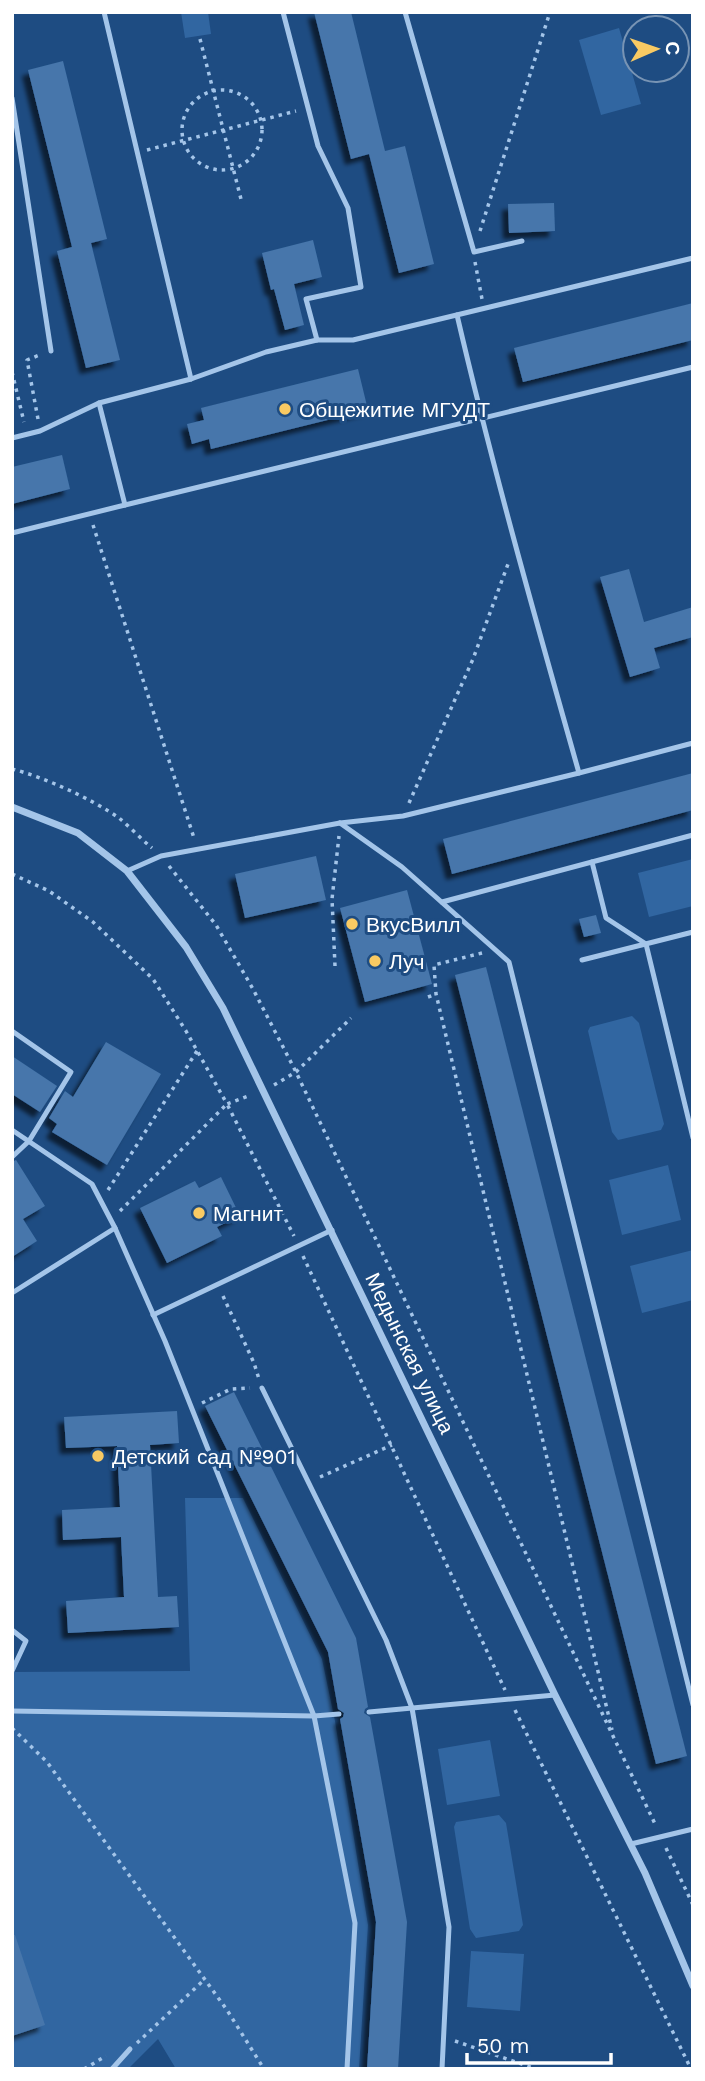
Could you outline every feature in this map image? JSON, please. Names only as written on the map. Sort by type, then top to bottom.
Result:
[{"type":"street","name":"Медынская улица","points":[[12,807],[78,833],[127,872],[186,947],[223,1008],[555,1695],[645,1873],[693,1986]]},
{"type":"lane","points":[[104,12],[191,379]]},
{"type":"lane","points":[[283,12],[318,146],[348,208],[361,287],[306,299],[317,340]]},
{"type":"lane","points":[[405,12],[474,252],[522,241]]},
{"type":"lane","points":[[12,98],[51,351]]},
{"type":"lane","points":[[12,438],[40,432],[99,403],[191,379],[266,352],[317,340],[353,340],[693,258]]},
{"type":"lane","points":[[457,314],[481,419],[579,773]]},
{"type":"lane","points":[[12,533],[693,367]]},
{"type":"lane","points":[[99,403],[125,505]]},
{"type":"lane","points":[[127,872],[161,856],[340,823],[403,816],[693,743]]},
{"type":"lane","points":[[340,823],[402,867],[509,962],[693,1705]]},
{"type":"lane","points":[[442,902],[693,835]]},
{"type":"lane","points":[[592,862],[606,918],[646,944],[693,1138]]},
{"type":"lane","points":[[582,960],[693,932]]},
{"type":"lane","points":[[12,1031],[71,1072],[29,1141],[12,1157]]},
{"type":"lane","points":[[12,1130],[92,1184],[101,1200],[153,1315],[314,1716],[355,1923],[347,2069]]},
{"type":"lane","points":[[12,1293],[115,1228]]},
{"type":"lane","points":[[153,1315],[332,1230]]},
{"type":"lane","points":[[262,1388],[386,1640],[412,1708],[449,1927],[442,2069]]},
{"type":"lane","points":[[12,1630],[26,1641],[12,1671]]},
{"type":"lane","points":[[369,1712],[555,1695]]},
{"type":"lane","points":[[12,1711],[314,1716],[339,1714]]},
{"type":"lane","points":[[631,1844],[693,1829]]},
{"type":"lane","points":[[112,2069],[130,2049]]},
{"type":"path","points":[[484,308],[474,252],[550,12]]},
{"type":"path","points":[[200,40],[242,203]]},
{"type":"path","points":[[213,90],[228,90],[243,95],[255,106],[262,120],[263,136],[258,150],[247,162],[233,169],[217,170],[202,165],[190,155],[183,140],[182,124],[187,109],[198,97],[213,90]]},
{"type":"path","points":[[137,152],[308,108]]},
{"type":"path","points":[[40,432],[27,360],[51,351]]},
{"type":"path","points":[[12,372],[27,435]]},
{"type":"path","points":[[90,514],[198,850]]},
{"type":"path","points":[[403,816],[473,659],[515,546]]},
{"type":"path","points":[[12,769],[68,790],[119,819],[161,856],[216,925],[296,1072],[693,1905]]},
{"type":"path","points":[[335,966],[332,899],[340,823]]},
{"type":"path","points":[[12,874],[49,891],[93,922],[153,979],[197,1051],[299,1246],[510,1699],[691,2069]]},
{"type":"path","points":[[494,949],[434,965],[436,994],[613,1737]]},
{"type":"path","points":[[428,997],[436,994]]},
{"type":"path","points":[[111,1220],[227,1104],[264,1091],[296,1072],[351,1018]]},
{"type":"path","points":[[101,1200],[197,1051]]},
{"type":"path","points":[[217,1284],[254,1363]]},
{"type":"path","points":[[202,1403],[231,1389],[262,1388]]},
{"type":"path","points":[[320,1477],[391,1445]]},
{"type":"path","points":[[12,1728],[47,1762],[227,2010],[264,2069]]},
{"type":"path","points":[[130,2049],[205,1979]]},
{"type":"path","points":[[444,2037],[536,2069]]},
{"type":"path","points":[[84,2069],[113,2051]]},
{"type":"shaded area","points":[[181,12],[208,12],[211,34],[185,38]]},
{"type":"shaded area","points":[[619,28],[621,84],[635,84],[641,104],[601,115],[579,40]]},
{"type":"shaded area","points":[[693,859],[693,906],[649,917],[638,873]]},
{"type":"shaded area","points":[[632,1016],[639,1023],[664,1124],[661,1130],[618,1140],[612,1132],[588,1031],[590,1027]]},
{"type":"shaded area","points":[[668,1165],[681,1220],[622,1235],[609,1180]]},
{"type":"shaded area","points":[[693,1250],[693,1300],[642,1313],[630,1266]]},
{"type":"shaded area","points":[[185,1498],[243,1498],[322,1659],[335,1721],[368,1925],[359,2069],[176,2069],[158,2039],[128,2069],[12,2069],[12,1672],[190,1671]]},
{"type":"shaded area","points":[[490,1740],[500,1796],[447,1805],[438,1749]]},
{"type":"shaded area","points":[[499,1815],[506,1823],[523,1925],[519,1931],[476,1938],[470,1929],[454,1827],[456,1822]]},
{"type":"shaded area","points":[[471,1951],[524,1954],[520,2011],[467,2007]]},
{"type":"building","points":[[314,12],[351,12],[385,151],[405,146],[434,264],[399,273],[369,154],[351,159]]},
{"type":"building","points":[[63,61],[107,239],[91,243],[120,360],[86,368],[57,251],[72,247],[28,70]]},
{"type":"building","points":[[554,203],[555,231],[509,233],[508,204]]},
{"type":"building","points":[[313,240],[322,277],[294,284],[304,325],[285,330],[262,253]]},
{"type":"building","points":[[693,303],[693,340],[523,382],[514,348]]},
{"type":"building","name":"Общежитие МГУДТ","points":[[358,369],[368,410],[211,449],[209,439],[192,444],[187,424],[204,420],[201,408]]},
{"type":"building","points":[[62,455],[70,489],[12,504],[12,467]]},
{"type":"building","points":[[629,569],[644,622],[693,607],[693,637],[654,648],[660,668],[630,677],[600,577]]},
{"type":"building","points":[[693,773],[693,810],[452,874],[443,839]]},
{"type":"building","points":[[316,856],[326,900],[245,918],[235,874]]},
{"type":"building","points":[[407,890],[432,984],[365,1002],[340,908]]},
{"type":"building","points":[[596,915],[601,933],[584,937],[579,919]]},
{"type":"building","points":[[486,967],[687,1756],[656,1764],[455,975]]},
{"type":"building","points":[[106,1042],[161,1074],[107,1165],[52,1132],[57,1124],[49,1118],[65,1091],[73,1097]]},
{"type":"building","points":[[12,1056],[57,1086],[40,1112],[12,1094]]},
{"type":"building","points":[[16,1160],[45,1206],[23,1219],[37,1241],[12,1257],[12,1162]]},
{"type":"building","points":[[221,1177],[240,1216],[217,1227],[222,1236],[167,1263],[140,1208],[195,1181],[199,1188]]},
{"type":"building","points":[[234,1392],[356,1638],[368,1707],[364,1713],[370,1717],[407,1922],[398,2069],[367,2069],[376,1922],[340,1719],[344,1713],[338,1709],[328,1652],[205,1406]]},
{"type":"building","points":[[177,1411],[179,1443],[150,1445],[158,1597],[177,1596],[179,1627],[68,1633],[66,1601],[124,1597],[121,1537],[63,1540],[62,1510],[120,1507],[117,1446],[66,1448],[64,1417]]},
{"type":"building","points":[[12,1935],[15,1935],[45,2025],[12,2036]]},
{"type":"place","name":"Общежитие МГУДТ","points":[[285,409]]},
{"type":"place","name":"ВкусВилл","points":[[352,924]]},
{"type":"place","name":"Луч","points":[[375,961]]},
{"type":"place","name":"Магнит","points":[[199,1213]]},
{"type":"place","name":"Детский сад №901","points":[[98,1456]]}]
